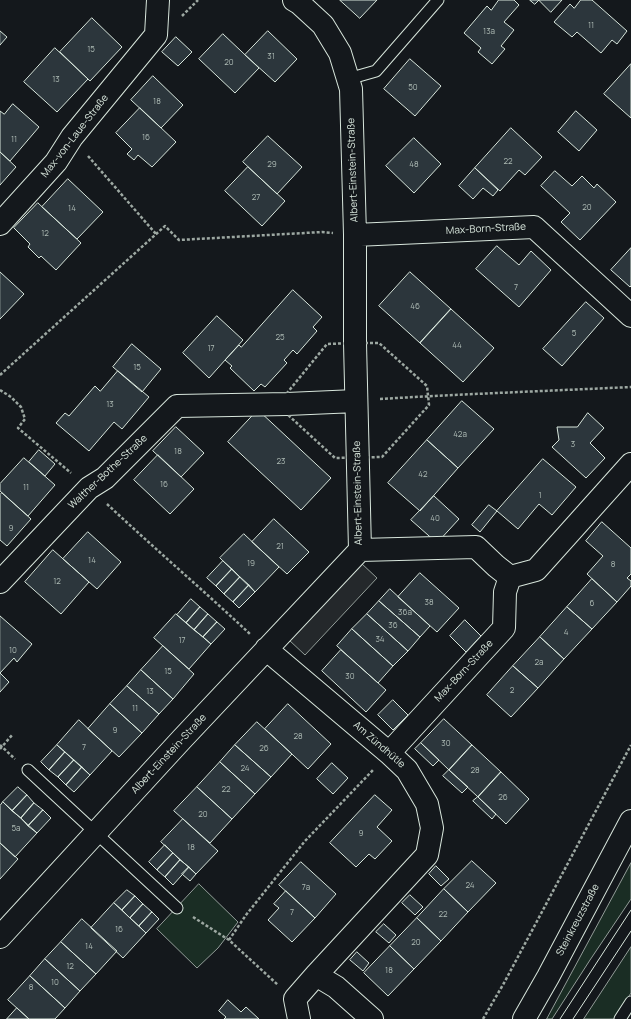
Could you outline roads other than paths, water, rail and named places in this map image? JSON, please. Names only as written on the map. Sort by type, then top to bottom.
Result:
[{"type":"street","name":"Max-von-Laue-Straße","points":[[0,224],[56,162],[72,137],[156,35],[158,0]]},
{"type":"street","name":"Albert-Einstein-Straße","points":[[0,937],[177,744],[360,550],[351,89],[340,53],[323,24],[294,0]]},
{"type":"street","name":"Max-Born-Straße","points":[[355,234],[534,227],[631,316]]},
{"type":"street","name":"Walther-Bothe-Straße","points":[[0,582],[89,488],[105,478],[177,406],[356,401]]},
{"type":"street","points":[[360,550],[476,547],[510,577],[536,570],[631,464]]},
{"type":"street","name":"Max-Born-Straße","points":[[389,752],[504,628],[505,592],[510,577]]},
{"type":"street","name":"Am Zündhütle","points":[[266,649],[389,752],[407,770],[428,804],[432,828],[427,855],[295,999],[299,1019]]},
{"type":"street","name":"Steinkreuzstraße","points":[[524,1019],[631,821]]},
{"type":"street","points":[[316,975],[336,987],[372,1019]]},
{"type":"lane","points":[[348,79],[376,71],[438,0]]},
{"type":"lane","points":[[28,770],[177,908]]},
{"type":"lane","points":[[620,1019],[631,1002]]},
{"type":"tram line","points":[[560,1019],[631,910]]},
{"type":"tram line","points":[[573,1019],[631,931]]}]
